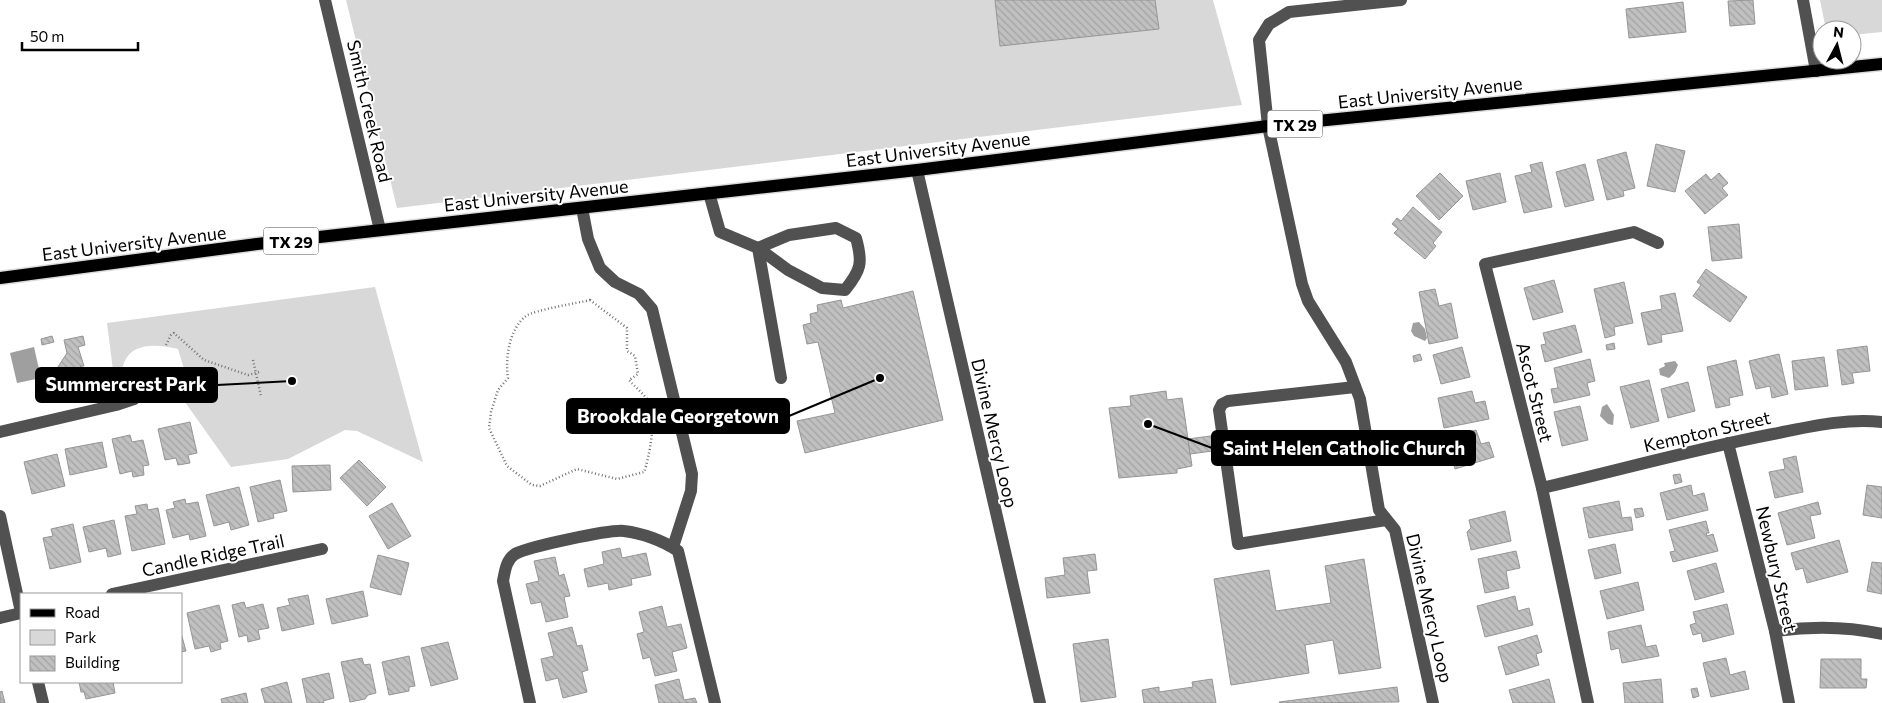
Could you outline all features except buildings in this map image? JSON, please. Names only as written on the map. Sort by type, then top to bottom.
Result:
[{"type":"main road","name":"East University Avenue","points":[[0,278],[380,230],[917,170],[1268,126],[1882,64]]},
{"type":"street","name":"Smith Creek Road","points":[[325,0],[380,230]]},
{"type":"street","name":"Divine Mercy Loop","points":[[1401,0],[1289,12],[1269,24],[1259,40],[1268,126],[1302,284],[1308,301],[1346,362],[1360,399],[1379,510],[1395,530],[1434,703]]},
{"type":"street","points":[[1803,0],[1816,71]]},
{"type":"street","name":"Divine Mercy Loop","points":[[917,170],[1040,703]]},
{"type":"street","points":[[709,194],[720,232],[758,248],[788,270],[822,288],[845,290],[857,276],[862,257],[856,238],[836,228],[789,235],[758,248]]},
{"type":"street","points":[[582,208],[588,239],[600,268],[615,282],[639,294],[652,309],[661,339],[692,474],[690,491],[673,547]]},
{"type":"street","name":"Ascot Street","points":[[1588,703],[1542,488],[1485,264],[1634,232],[1658,243]]},
{"type":"street","points":[[758,248],[781,378]]},
{"type":"street","points":[[0,432],[116,405],[134,399],[153,382]]},
{"type":"street","points":[[1355,387],[1228,401],[1222,404],[1219,410],[1238,544],[1386,520]]},
{"type":"street","name":"Kempton Street","points":[[1542,488],[1728,443],[1837,422],[1863,420],[1882,422]]},
{"type":"street","name":"Newbury Street","points":[[1728,443],[1775,630],[1789,703]]},
{"type":"street","points":[[0,516],[20,607]]},
{"type":"street","points":[[530,703],[503,581],[507,562],[515,554],[608,532],[624,531],[678,550],[715,703]]},
{"type":"street","name":"Candle Ridge Trail","points":[[117,593],[322,550]]},
{"type":"street","points":[[0,618],[20,612]]},
{"type":"street","points":[[1775,630],[1809,626],[1836,626],[1882,634]]},
{"type":"street","points":[[38,683],[43,703]]},
{"type":"path","points":[[590,300],[627,328],[627,351],[635,356],[638,374],[630,380],[650,403],[654,413],[649,461],[644,472],[617,479],[577,469],[540,486],[532,485],[507,466],[490,428],[491,412],[498,390],[508,378],[506,363],[515,329],[527,315],[590,300]]},
{"type":"path","points":[[166,344],[171,335],[174,334],[204,360],[223,365],[239,373],[248,375],[258,373]]},
{"type":"path","points":[[253,360],[258,373],[261,396]]},
{"type":"green space","points":[[346,0],[1213,0],[1242,105],[397,208]]},
{"type":"green space","points":[[1820,0],[1882,0],[1882,32],[1862,34],[1862,20],[1824,20]]},
{"type":"green space","points":[[375,287],[423,462],[357,431],[345,430],[288,459],[231,467],[180,395],[185,372],[178,349],[163,346],[147,346],[134,351],[124,363],[115,386],[107,323]]},
{"type":"shaded area","points":[[1419,322],[1425,329],[1427,338],[1425,341],[1414,336],[1411,331],[1413,323]]},
{"type":"shaded area","points":[[34,347],[41,378],[17,383],[10,353]]},
{"type":"shaded area","points":[[1675,361],[1678,365],[1675,372],[1669,378],[1660,375],[1659,369],[1665,366],[1664,363]]},
{"type":"shaded area","points":[[1607,404],[1614,415],[1613,425],[1608,424],[1600,416],[1602,407]]},
{"type":"place","name":"Brookdale Georgetown","points":[[880,378]]},
{"type":"place","name":"Summercrest Park","points":[[292,381]]},
{"type":"place","name":"Saint Helen Catholic Church","points":[[1148,424]]}]
